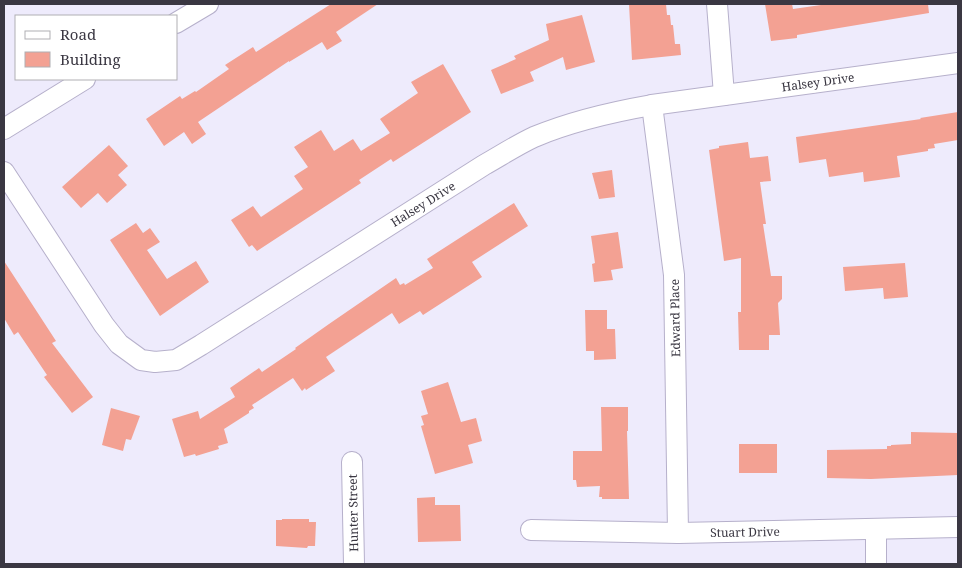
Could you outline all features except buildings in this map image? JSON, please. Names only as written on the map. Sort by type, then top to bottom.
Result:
[{"type":"street","points":[[178,22],[208,4]]},
{"type":"street","points":[[716,4],[724,95]]},
{"type":"street","name":"Halsey Drive","points":[[4,172],[104,325],[120,344],[141,360],[155,362],[176,360],[484,165],[532,138],[604,114],[652,105],[958,63]]},
{"type":"street","points":[[4,129],[84,80]]},
{"type":"street","name":"Edward Place","points":[[652,105],[674,275],[678,532]]},
{"type":"street","name":"Hunter Street","points":[[352,462],[354,564]]},
{"type":"street","name":"Stuart Drive","points":[[531,530],[678,532],[876,530],[958,527]]},
{"type":"street","points":[[876,530],[876,564]]}]
